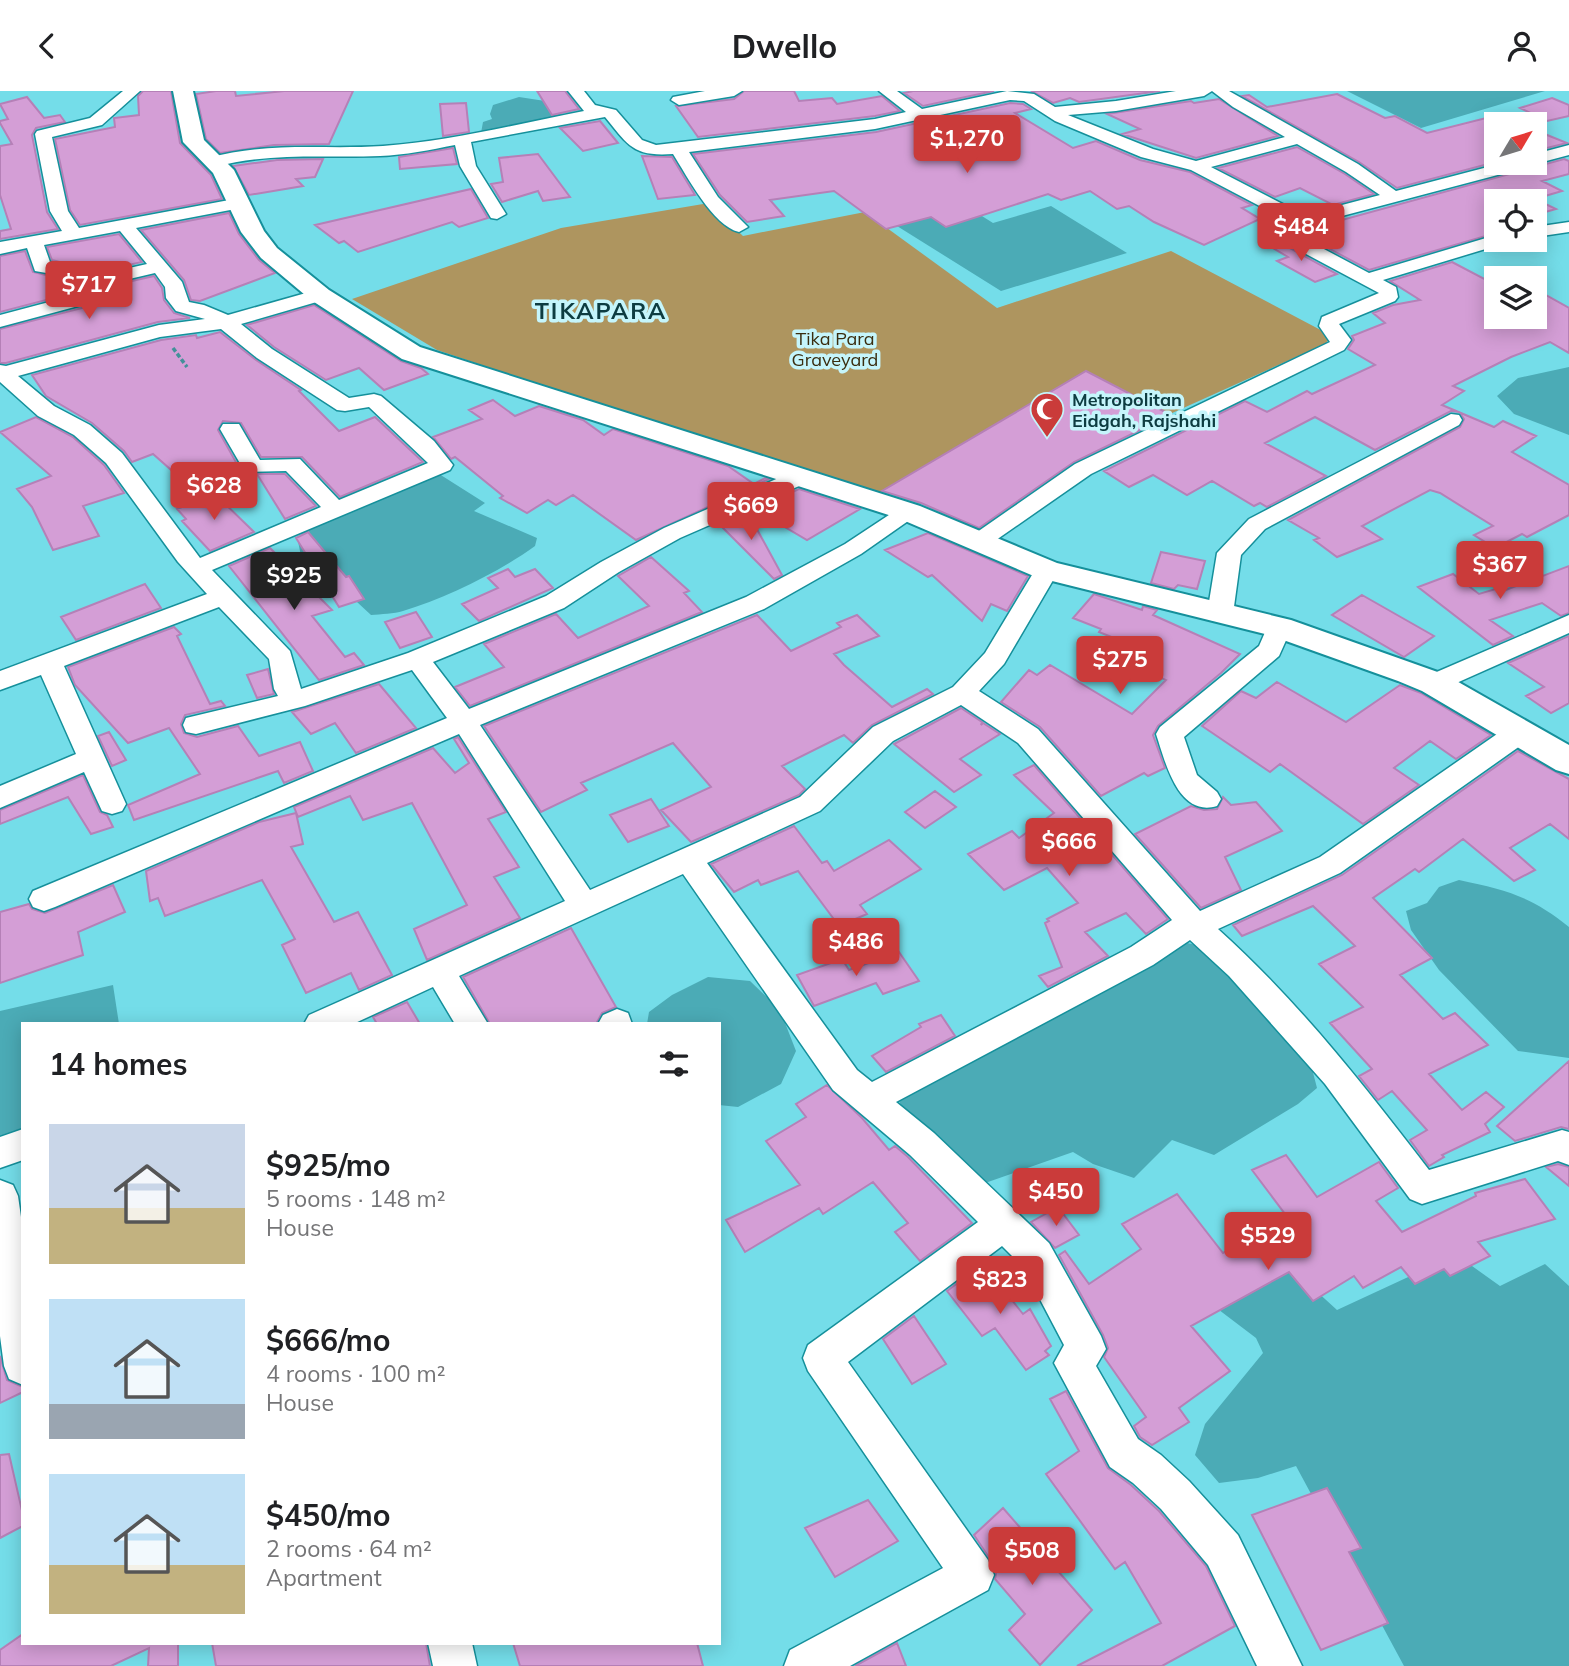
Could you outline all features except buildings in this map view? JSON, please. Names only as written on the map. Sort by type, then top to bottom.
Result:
[{"type":"main road","points":[[183,91],[194,142],[223,170],[253,232],[269,253],[320,295],[411,353],[909,512],[1047,570],[1279,627],[1434,683],[1569,761]]},
{"type":"street","points":[[74,236],[59,211],[43,134],[96,122],[132,91]]},
{"type":"street","points":[[576,91],[590,109],[601,113]]},
{"type":"street","points":[[679,100],[734,91]]},
{"type":"street","points":[[887,91],[919,114]]},
{"type":"street","points":[[937,91],[955,106]]},
{"type":"street","points":[[1053,112],[1116,106],[1204,91]]},
{"type":"street","points":[[1219,91],[1238,105],[1277,124],[1352,168],[1394,197]]},
{"type":"street","points":[[214,162],[256,153],[380,151],[462,141],[488,133],[601,113],[610,113],[636,144],[655,149],[678,148],[875,124],[1010,95],[1028,97],[1061,118],[1147,153],[1197,166],[1302,221]]},
{"type":"street","points":[[1197,166],[1272,149],[1298,138]]},
{"type":"street","points":[[462,141],[468,166],[497,214]]},
{"type":"street","points":[[678,148],[711,200],[739,227]]},
{"type":"street","points":[[1547,156],[1569,150]]},
{"type":"street","points":[[978,542],[1083,469],[1337,346],[1340,340],[1329,326],[1329,321],[1388,297],[1390,291],[1284,235],[1282,230],[1302,221],[1484,173]]},
{"type":"street","points":[[0,248],[240,203]]},
{"type":"street","points":[[20,220],[42,267],[59,269],[68,285]]},
{"type":"street","points":[[125,226],[174,286],[176,298],[183,307],[197,308],[227,322],[273,360],[318,384],[345,405],[374,400],[426,446],[442,465],[196,568]]},
{"type":"street","points":[[1547,230],[1569,227]]},
{"type":"street","points":[[1368,279],[1484,244]]},
{"type":"street","points":[[0,321],[90,297],[102,280],[158,267]]},
{"type":"street","points":[[3,372],[159,331],[227,322],[320,295]]},
{"type":"street","points":[[3,372],[46,411],[82,430],[114,458],[196,568],[281,657],[287,689],[296,700]]},
{"type":"street","points":[[1220,614],[1229,553],[1257,524],[1451,420]]},
{"type":"street","points":[[231,429],[253,467],[292,464],[335,509]]},
{"type":"street","points":[[195,725],[296,700],[417,659],[555,602],[610,566],[672,533],[798,478]]},
{"type":"street","points":[[44,899],[464,721],[755,603],[853,549],[909,512]]},
{"type":"street","points":[[324,1022],[810,804],[883,734],[962,693],[995,658],[1047,570]]},
{"type":"street","points":[[0,681],[225,596]]},
{"type":"street","points":[[1434,683],[1569,624]]},
{"type":"street","points":[[1207,799],[1185,781],[1170,734],[1270,650],[1279,627]]},
{"type":"street","points":[[417,659],[464,721],[585,907]]},
{"type":"street","points":[[49,663],[112,804]]},
{"type":"street","points":[[962,693],[1028,736],[1195,926],[1240,967],[1337,1074],[1422,1188],[1562,1145],[1569,1150]]},
{"type":"street","points":[[869,1100],[1142,956],[1184,928],[1195,926],[1330,865],[1520,732]]},
{"type":"street","points":[[0,798],[91,758]]},
{"type":"street","points":[[689,860],[845,1080],[922,1144],[1036,1255],[1087,1349],[1073,1363],[1124,1453],[1147,1469],[1175,1495],[1223,1551],[1280,1666]]},
{"type":"street","points":[[439,971],[471,1022]]},
{"type":"street","points":[[0,1153],[21,1145]]},
{"type":"street","points":[[0,1196],[21,1351]]},
{"type":"street","points":[[806,1666],[973,1575],[822,1358],[1004,1224]]},
{"type":"street","points":[[450,1645],[455,1666]]},
{"type":"green space","name":"Tika Para Graveyard","points":[[709,203],[743,236],[865,212],[997,308],[1171,251],[1332,336],[1325,344],[1170,414],[1086,371],[874,496],[437,350],[352,299],[561,228]]},
{"type":"water","points":[[1347,91],[1545,91],[1421,128]]},
{"type":"water","points":[[519,97],[545,101],[562,115],[558,119],[481,133],[483,122],[492,119],[490,114],[493,105]]},
{"type":"water","points":[[966,206],[993,223],[1051,206],[1127,253],[1001,291],[897,226]]},
{"type":"water","points":[[1569,367],[1569,435],[1514,414],[1497,396],[1518,378]]},
{"type":"water","points":[[436,472],[485,503],[474,511],[537,538],[535,546],[472,583],[420,606],[396,613],[371,615],[329,576],[306,582],[298,541],[305,529]]},
{"type":"water","points":[[1459,880],[1491,887],[1530,901],[1569,927],[1569,1058],[1518,1051],[1439,970],[1411,930],[1406,911],[1427,903],[1439,887]]},
{"type":"water","points":[[1187,943],[1201,946],[1309,1057],[1317,1088],[1298,1104],[1214,1155],[1172,1140],[1134,1178],[1093,1164],[1073,1152],[988,1182],[975,1181],[904,1114],[897,1095]]},
{"type":"water","points":[[708,977],[750,981],[780,1010],[796,1051],[781,1084],[738,1107],[721,1105],[721,1022],[647,1022],[649,1012],[672,995]]},
{"type":"water","points":[[113,985],[119,1022],[21,1022],[21,1133],[0,1141],[0,1011]]},
{"type":"water","points":[[1255,1235],[1337,1310],[1419,1272],[1443,1270],[1458,1256],[1500,1286],[1545,1264],[1569,1286],[1569,1666],[1404,1666],[1296,1466],[1258,1478],[1219,1483],[1195,1455],[1205,1424],[1263,1353],[1256,1338],[1198,1294],[1188,1272]]},
{"type":"place","name":"Metropolitan Eidgah, Rajshahi","points":[[1047,439]]},
{"type":"district","name":"TIKAPARA","points":[[601,310]]}]
